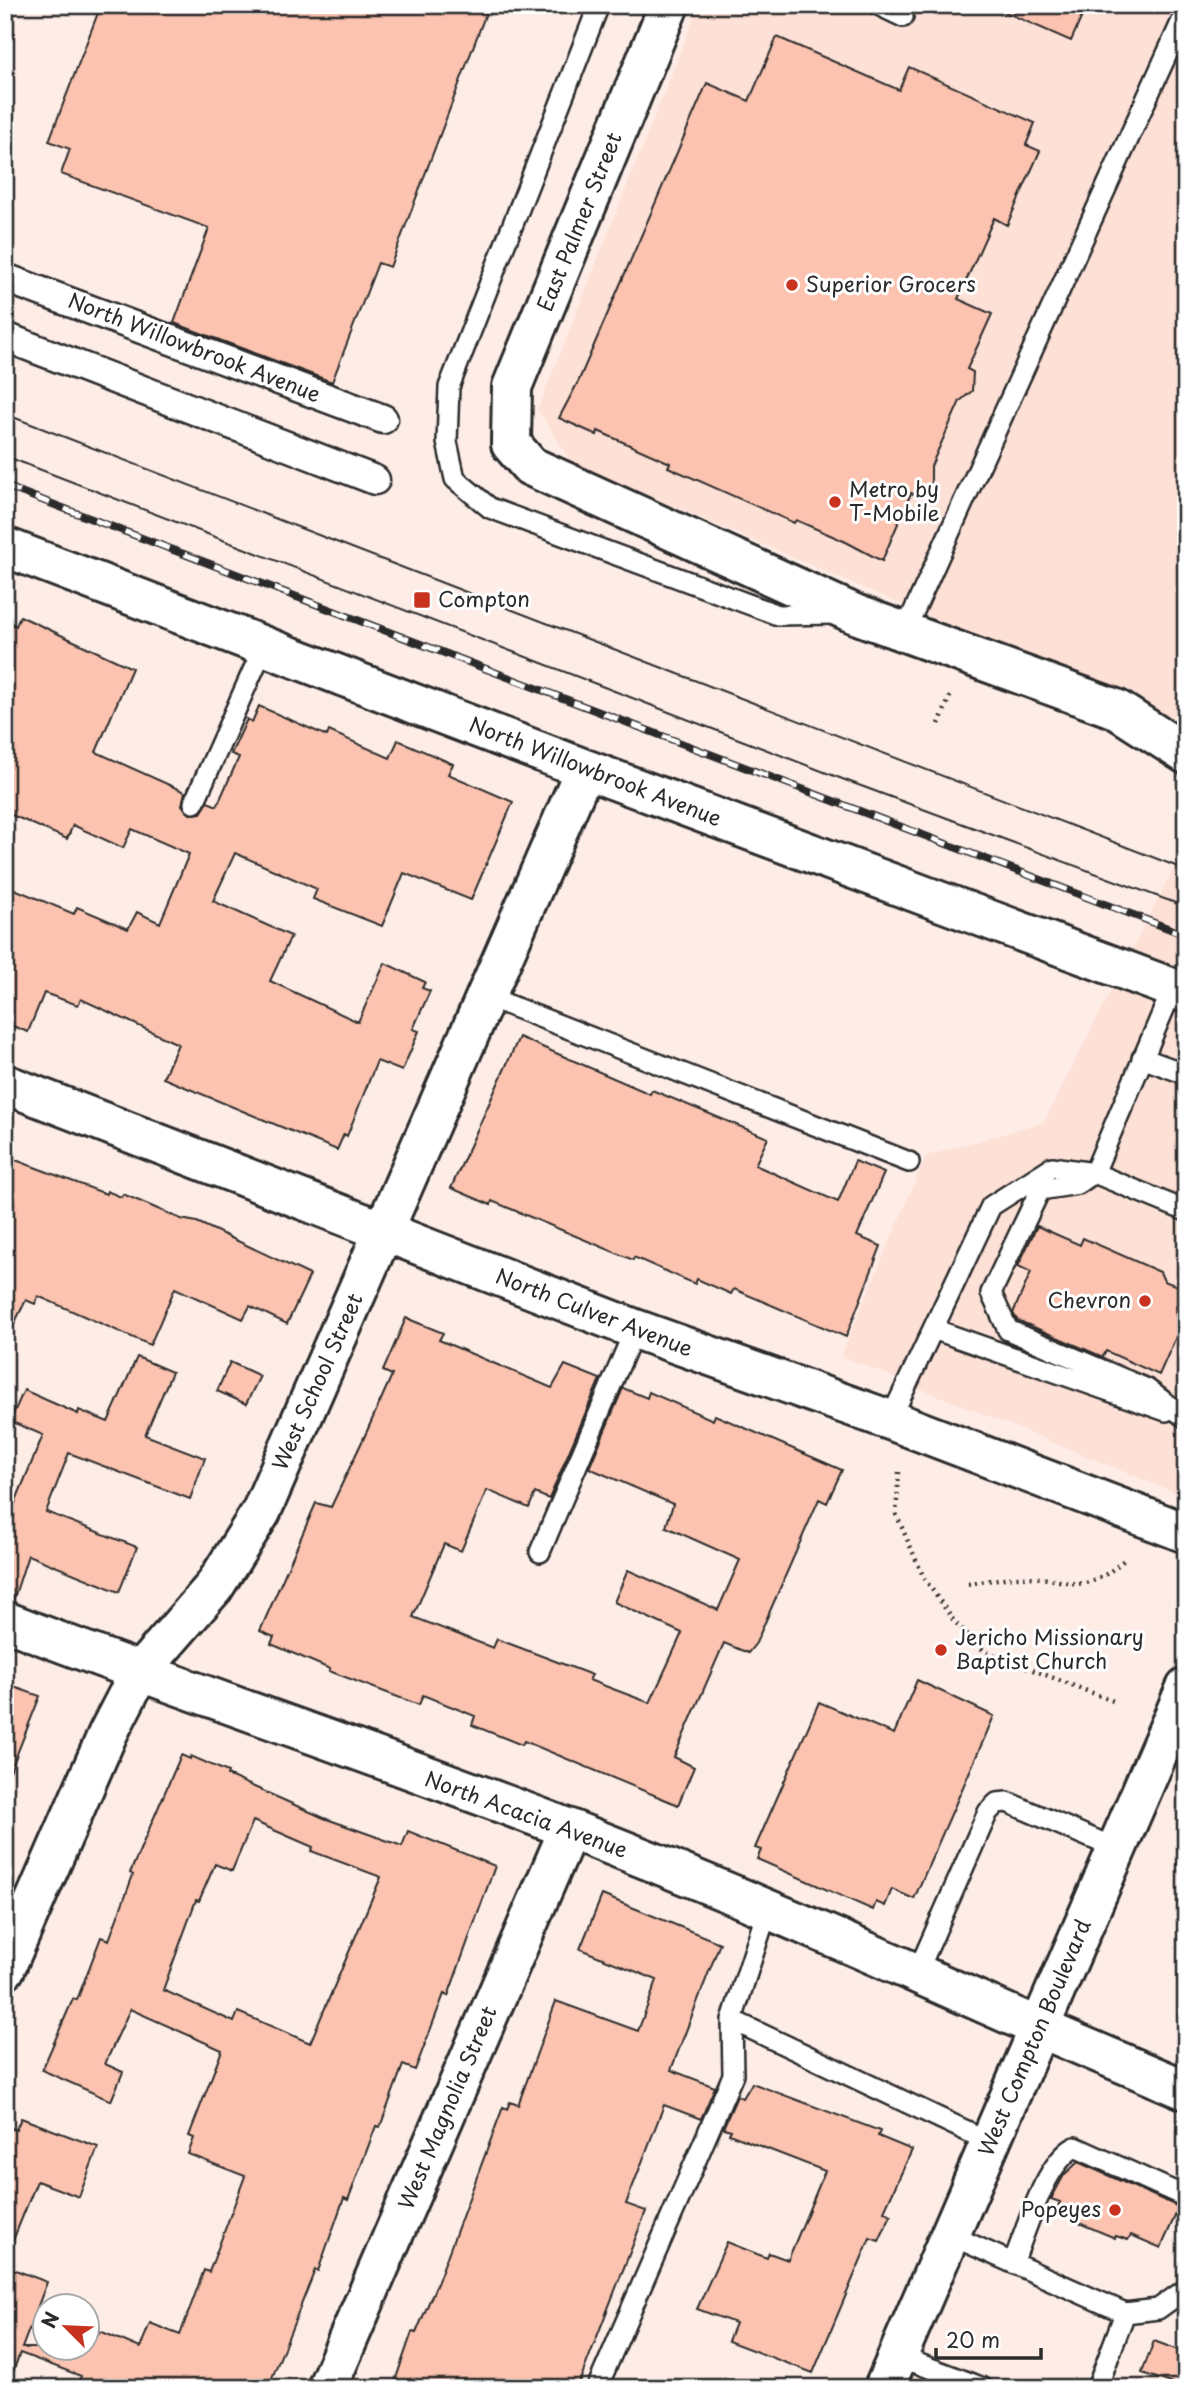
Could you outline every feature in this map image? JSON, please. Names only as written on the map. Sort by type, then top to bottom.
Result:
[{"type":"street","name":"East Palmer Street","points":[[669,5],[512,387],[511,444],[530,466],[855,614]]},
{"type":"street","name":"North Willowbrook Avenue","points":[[5,278],[383,419]]},
{"type":"street","points":[[5,337],[375,480]]},
{"type":"street","name":"North Willowbrook Avenue","points":[[5,547],[585,769],[1180,990]]},
{"type":"street","points":[[855,614],[1116,709],[1186,754]]},
{"type":"street","name":"West School Street","points":[[5,1969],[108,1733],[139,1673],[214,1587],[261,1512],[488,997],[585,769]]},
{"type":"street","name":"North Culver Avenue","points":[[5,1084],[635,1329],[890,1420],[1186,1533]]},
{"type":"street","name":"North Acacia Avenue","points":[[5,1621],[139,1673],[569,1829],[768,1908],[1186,2090]]},
{"type":"street","name":"West Compton Boulevard","points":[[891,2372],[1186,1689]]},
{"type":"street","name":"West Magnolia Street","points":[[327,2388],[569,1829]]},
{"type":"lane","points":[[599,5],[449,387],[447,442],[455,479],[490,508],[778,615],[855,614]]},
{"type":"lane","points":[[878,5],[903,17]]},
{"type":"lane","points":[[904,633],[1186,12]]},
{"type":"lane","points":[[194,803],[264,646]]},
{"type":"lane","points":[[1180,990],[1142,1058],[1094,1173],[1078,1184],[1040,1191],[991,1293],[1008,1330],[1147,1389],[1186,1418]]},
{"type":"lane","points":[[488,997],[909,1162]]},
{"type":"lane","points":[[1142,1058],[1186,1074]]},
{"type":"lane","points":[[890,1420],[991,1206],[1052,1167],[1094,1173],[1186,1212]]},
{"type":"lane","points":[[540,1552],[635,1329]]},
{"type":"lane","points":[[933,1329],[1186,1418]]},
{"type":"lane","points":[[917,1973],[988,1812],[997,1803],[1007,1802],[1117,1849]]},
{"type":"lane","points":[[597,2388],[733,2075],[732,2020],[768,1908]]},
{"type":"lane","points":[[732,2020],[990,2141]]},
{"type":"lane","points":[[1013,2263],[1051,2172],[1063,2154],[1075,2147],[1186,2197]]},
{"type":"lane","points":[[950,2235],[1125,2313],[1158,2309],[1186,2289]]},
{"type":"lane","points":[[1097,2388],[1125,2313]]},
{"type":"lane","points":[[891,2372],[983,2388]]},
{"type":"path","points":[[939,724],[951,694]]},
{"type":"path","points":[[899,1472],[896,1514],[924,1578],[954,1621],[984,1651],[1113,1701]]},
{"type":"path","points":[[968,1584],[1031,1577],[1084,1585],[1107,1575],[1124,1560]]},
{"type":"shaded area","points":[[699,5],[1186,5],[1186,727],[571,462],[538,409]]},
{"type":"shaded area","points":[[1186,844],[1186,1497],[841,1356],[926,1156],[1044,1122]]},
{"type":"building","points":[[101,5],[489,5],[390,267],[378,263],[332,382],[174,323],[209,228],[61,174],[70,149],[49,141]]},
{"type":"building","points":[[989,5],[1087,5],[1071,41]]},
{"type":"building","name":"Superior Grocers","points":[[777,37],[899,90],[909,67],[1035,123],[1026,145],[1040,151],[1007,225],[994,218],[958,299],[992,314],[967,369],[973,372],[972,391],[960,401],[931,466],[931,483],[927,489],[916,495],[911,493],[882,561],[796,520],[794,523],[668,467],[670,463],[598,431],[597,435],[559,418],[579,380],[707,83],[749,101]]},
{"type":"building","points":[[20,616],[132,668],[96,752],[185,792],[182,805],[190,814],[201,813],[208,802],[217,806],[239,757],[231,754],[247,719],[252,722],[259,706],[327,736],[329,731],[390,758],[398,740],[453,764],[448,774],[513,802],[471,900],[404,873],[382,926],[313,899],[317,889],[235,853],[213,901],[291,936],[270,981],[358,1022],[385,963],[425,982],[422,988],[430,991],[413,1029],[419,1031],[402,1071],[377,1061],[347,1136],[344,1134],[337,1150],[163,1078],[178,1044],[81,999],[78,1005],[44,993],[28,1032],[5,1023],[5,885],[74,914],[77,907],[128,929],[137,912],[160,923],[189,854],[132,829],[123,848],[73,825],[67,839],[5,812],[5,621],[16,626]]},
{"type":"building","points":[[519,1037],[650,1094],[652,1090],[768,1138],[755,1165],[838,1202],[855,1161],[884,1173],[857,1236],[881,1246],[846,1337],[734,1289],[731,1294],[697,1279],[695,1284],[492,1201],[491,1205],[451,1188]]},
{"type":"building","points":[[5,1156],[106,1194],[107,1191],[121,1197],[123,1194],[181,1219],[197,1222],[310,1275],[287,1324],[250,1306],[243,1319],[175,1288],[150,1345],[38,1296],[35,1304],[26,1300],[5,1342]]},
{"type":"building","points":[[1037,1226],[1080,1245],[1083,1238],[1160,1272],[1164,1281],[1183,1288],[1175,1311],[1180,1328],[1159,1375],[1106,1351],[1103,1357],[1017,1320],[1013,1313],[1031,1272],[1018,1266]]},
{"type":"building","points":[[406,1318],[443,1333],[439,1340],[552,1388],[565,1365],[600,1379],[549,1499],[535,1493],[529,1508],[487,1490],[461,1551],[444,1544],[413,1617],[493,1648],[497,1639],[592,1675],[589,1680],[650,1703],[682,1633],[614,1602],[628,1570],[718,1610],[740,1560],[666,1527],[673,1504],[589,1468],[623,1388],[647,1398],[649,1392],[713,1420],[715,1415],[842,1470],[827,1503],[819,1499],[756,1643],[748,1653],[724,1643],[674,1757],[694,1767],[678,1805],[524,1741],[522,1745],[472,1725],[475,1716],[423,1695],[419,1705],[329,1671],[330,1669],[271,1644],[274,1637],[260,1631],[316,1503],[331,1507],[367,1431],[392,1375],[383,1371]]},
{"type":"building","points":[[137,1357],[172,1372],[145,1435],[205,1458],[190,1499],[69,1453],[46,1512],[137,1547],[119,1592],[28,1555],[13,1601],[5,1600],[5,1527],[43,1435],[10,1421],[24,1390],[78,1414],[79,1410],[108,1422]]},
{"type":"building","points":[[230,1362],[260,1376],[246,1404],[217,1391]]},
{"type":"building","points":[[917,1680],[994,1716],[914,1899],[892,1889],[885,1906],[876,1902],[873,1910],[757,1859],[761,1850],[755,1848],[819,1702],[894,1734]]},
{"type":"building","points":[[5,1684],[40,1696],[7,1779],[5,1779]]},
{"type":"building","points":[[181,1755],[190,1759],[191,1756],[228,1772],[227,1775],[324,1818],[402,1846],[408,1831],[495,1866],[448,1996],[444,1994],[415,2070],[403,2065],[348,2200],[344,2198],[318,2271],[315,2270],[268,2388],[76,2388],[81,2376],[44,2362],[102,2362],[102,2332],[140,2348],[150,2323],[180,2335],[204,2270],[209,2272],[245,2176],[188,2154],[194,2138],[189,2136],[222,2050],[130,2009],[105,2064],[123,2072],[111,2101],[42,2070],[73,1999],[77,2000],[101,1937],[109,1940],[133,1875],[130,1873]],"holes":[[[253,1821],[313,1847],[311,1851],[381,1877],[310,2043],[238,2012],[234,2022],[163,1990],[196,1900],[199,1901],[215,1864],[232,1871]]]},
{"type":"building","points":[[602,1895],[720,1943],[671,2070],[715,2087],[701,2119],[664,2105],[626,2204],[646,2211],[577,2388],[412,2388],[395,2381],[412,2332],[416,2333],[438,2281],[503,2107],[507,2109],[510,2102],[518,2105],[556,2001],[638,2031],[657,1980],[580,1949]]},
{"type":"building","points":[[752,2083],[880,2131],[878,2136],[912,2150],[884,2211],[891,2215],[879,2241],[870,2238],[813,2373],[728,2341],[735,2323],[697,2309],[727,2242],[767,2258],[769,2253],[788,2260],[825,2171],[729,2134],[731,2130],[723,2128],[737,2096],[743,2098]]},
{"type":"building","points":[[21,2118],[98,2147],[79,2197],[37,2181],[7,2255],[5,2126],[16,2130]]},
{"type":"building","points":[[1078,2162],[1179,2207],[1161,2248],[1131,2235],[1128,2240],[1116,2236],[1115,2238],[1055,2213],[1060,2202],[1051,2199],[1064,2175]]},
{"type":"building","points":[[5,2266],[47,2282],[43,2292],[32,2292],[32,2322],[22,2348],[32,2348],[32,2358],[20,2353],[8,2386],[5,2385]]},
{"type":"building","points":[[1154,2341],[1186,2353],[1186,2388],[1142,2373]]},
{"type":"tram line","points":[[5,414],[1186,870]]},
{"type":"tram line","points":[[5,456],[845,780],[1186,907]]},
{"type":"railway","points":[[5,486],[1186,935]]},
{"type":"place","name":"Superior Grocers","points":[[792,285]]},
{"type":"place","name":"Metro by T-Mobile","points":[[835,502]]},
{"type":"place","name":"Compton","points":[[422,600]]},
{"type":"place","name":"Chevron","points":[[1145,1301]]},
{"type":"place","name":"Jericho Missionary Baptist Church","points":[[941,1650]]},
{"type":"place","name":"Popeyes","points":[[1115,2210]]}]
